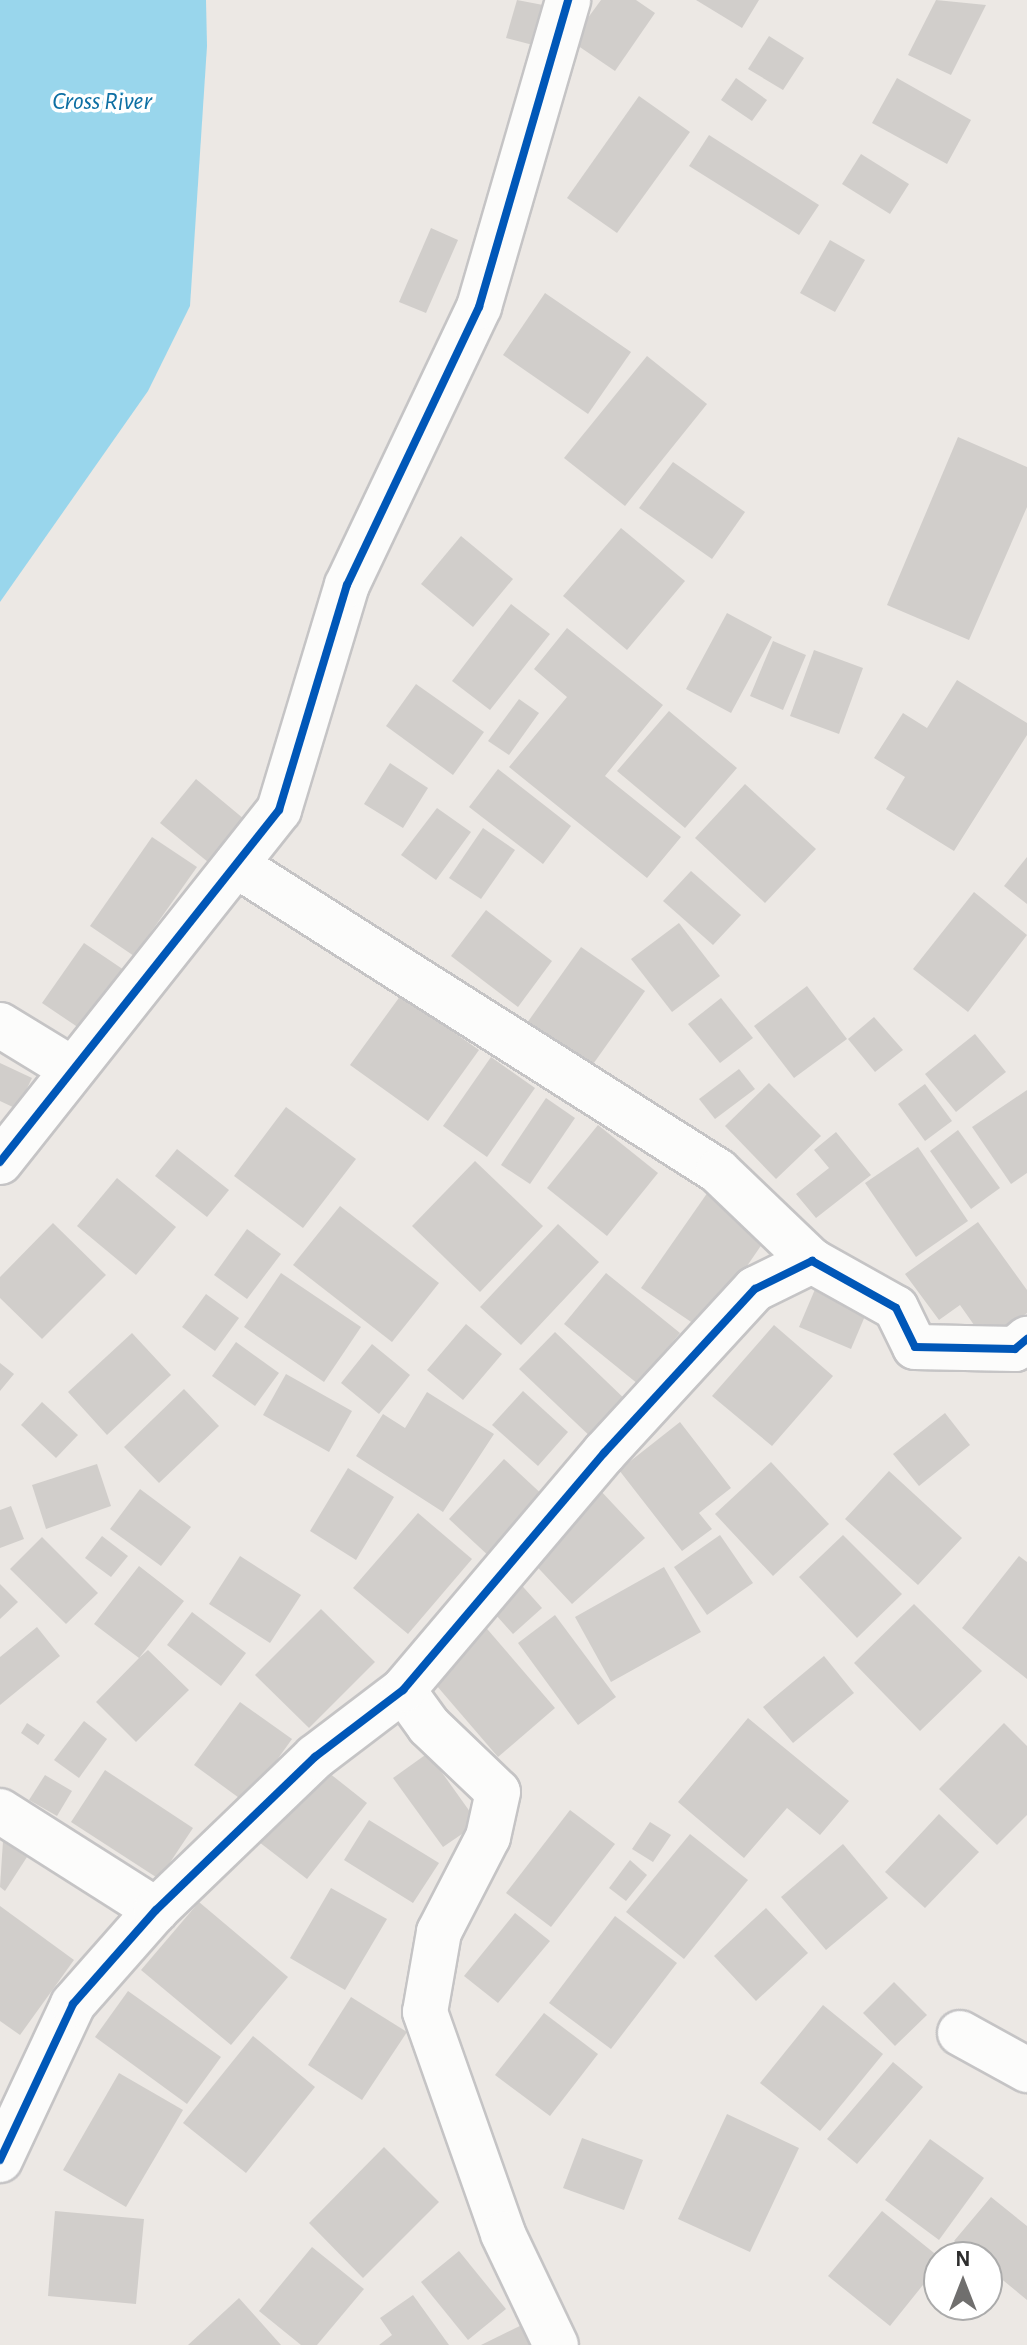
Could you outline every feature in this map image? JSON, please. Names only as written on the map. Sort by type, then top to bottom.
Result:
[{"type":"street","points":[[0,1162],[279,810],[347,585],[479,307],[568,0]]},
{"type":"street","points":[[236,865],[718,1171],[812,1261],[896,1308],[915,1347],[1015,1349],[1027,1339]]},
{"type":"street","points":[[0,1025],[72,1069]]},
{"type":"street","points":[[0,2160],[73,2004],[156,1910],[315,1757],[403,1690],[604,1453],[755,1289],[812,1261]]},
{"type":"street","points":[[403,1690],[429,1726],[498,1792],[488,1837],[439,1932],[425,2012],[503,2234],[556,2345]]},
{"type":"street","points":[[0,1811],[156,1910]]},
{"type":"street","points":[[960,2033],[1027,2070]]},
{"type":"water","name":"Cross River","points":[[0,0],[206,0],[207,46],[190,306],[148,391],[0,602]]},
{"type":"building","points":[[517,0],[543,5],[533,45],[506,38]]},
{"type":"building","points":[[601,0],[636,0],[655,13],[615,71],[571,41]]},
{"type":"building","points":[[696,0],[759,0],[742,28]]},
{"type":"building","points":[[936,0],[986,5],[951,75],[908,55]]},
{"type":"building","points":[[769,36],[804,58],[783,90],[748,69]]},
{"type":"building","points":[[736,78],[767,100],[752,121],[721,100]]},
{"type":"building","points":[[897,78],[971,120],[947,164],[872,123]]},
{"type":"building","points":[[639,96],[690,132],[617,233],[567,198]]},
{"type":"building","points":[[709,135],[819,205],[799,235],[689,166]]},
{"type":"building","points":[[861,154],[909,184],[890,214],[842,184]]},
{"type":"building","points":[[431,228],[458,240],[426,313],[399,302]]},
{"type":"building","points":[[830,240],[865,260],[835,312],[800,293]]},
{"type":"building","points":[[545,293],[631,352],[588,414],[503,355]]},
{"type":"building","points":[[647,356],[707,404],[625,506],[564,458]]},
{"type":"building","points":[[958,437],[1027,467],[1027,507],[969,640],[887,605]]},
{"type":"building","points":[[673,462],[745,512],[712,559],[639,508]]},
{"type":"building","points":[[621,528],[685,581],[627,650],[563,596]]},
{"type":"building","points":[[461,536],[513,579],[473,627],[421,584]]},
{"type":"building","points":[[511,604],[550,634],[490,710],[452,681]]},
{"type":"building","points":[[727,613],[772,637],[731,713],[686,689]]},
{"type":"building","points":[[567,628],[663,705],[605,776],[681,837],[647,878],[509,767],[567,697],[534,669]]},
{"type":"building","points":[[773,641],[806,655],[783,710],[750,696]]},
{"type":"building","points":[[814,650],[863,668],[839,734],[790,716]]},
{"type":"building","points":[[957,680],[1027,723],[1027,735],[954,851],[886,809],[905,777],[874,758],[903,713],[927,728]]},
{"type":"building","points":[[416,684],[484,732],[453,775],[386,726]]},
{"type":"building","points":[[519,699],[539,713],[509,755],[488,741]]},
{"type":"building","points":[[669,711],[737,768],[685,828],[617,771]]},
{"type":"building","points":[[390,763],[428,788],[403,828],[364,804]]},
{"type":"building","points":[[498,769],[571,826],[543,864],[469,807]]},
{"type":"building","points":[[196,779],[244,819],[208,862],[160,823]]},
{"type":"building","points":[[745,784],[816,849],[765,903],[695,838]]},
{"type":"building","points":[[437,808],[471,832],[436,880],[401,855]]},
{"type":"building","points":[[483,828],[515,850],[481,899],[449,878]]},
{"type":"building","points":[[152,837],[197,867],[134,956],[90,926]]},
{"type":"building","points":[[1027,857],[1027,904],[1004,886]]},
{"type":"building","points":[[691,871],[741,915],[713,945],[663,901]]},
{"type":"building","points":[[974,892],[1027,935],[968,1012],[913,969]]},
{"type":"building","points":[[486,910],[552,961],[518,1007],[451,956]]},
{"type":"building","points":[[679,923],[720,976],[672,1012],[631,959]]},
{"type":"building","points":[[84,943],[124,970],[82,1030],[42,1003]]},
{"type":"building","points":[[581,947],[645,991],[591,1067],[527,1023]]},
{"type":"building","points":[[807,986],[847,1039],[794,1078],[754,1026]]},
{"type":"building","points":[[401,995],[479,1050],[428,1121],[350,1065]]},
{"type":"building","points":[[721,998],[753,1038],[720,1063],[688,1024]]},
{"type":"building","points":[[874,1017],[903,1050],[875,1072],[848,1039]]},
{"type":"building","points":[[975,1034],[1006,1072],[956,1112],[925,1074]]},
{"type":"building","points":[[491,1057],[535,1088],[487,1157],[443,1126]]},
{"type":"building","points":[[0,1063],[32,1078],[17,1109],[0,1101]]},
{"type":"building","points":[[739,1069],[755,1089],[715,1119],[699,1099]]},
{"type":"building","points":[[769,1083],[821,1136],[776,1179],[725,1126]]},
{"type":"building","points":[[925,1084],[952,1121],[925,1141],[898,1104]]},
{"type":"building","points":[[1027,1090],[1027,1173],[1011,1184],[972,1127]]},
{"type":"building","points":[[546,1098],[575,1118],[530,1184],[501,1165]]},
{"type":"building","points":[[286,1107],[356,1159],[303,1228],[234,1176]]},
{"type":"building","points":[[598,1125],[658,1173],[607,1236],[547,1188]]},
{"type":"building","points":[[958,1130],[1000,1188],[971,1209],[930,1151]]},
{"type":"building","points":[[836,1132],[871,1175],[816,1218],[796,1194],[829,1168],[814,1150]]},
{"type":"building","points":[[918,1147],[968,1221],[916,1257],[865,1183]]},
{"type":"building","points":[[177,1149],[229,1190],[207,1217],[155,1176]]},
{"type":"building","points":[[475,1161],[543,1226],[480,1292],[412,1226]]},
{"type":"building","points":[[117,1178],[176,1227],[136,1275],[77,1226]]},
{"type":"building","points":[[708,1192],[769,1234],[703,1330],[641,1288]]},
{"type":"building","points":[[340,1206],[439,1283],[392,1342],[293,1265]]},
{"type":"building","points":[[978,1222],[1027,1290],[1027,1313],[986,1342],[960,1305],[939,1320],[905,1274]]},
{"type":"building","points":[[53,1223],[106,1275],[42,1339],[0,1298],[0,1277]]},
{"type":"building","points":[[558,1224],[599,1262],[521,1345],[480,1307]]},
{"type":"building","points":[[247,1229],[281,1254],[247,1299],[214,1275]]},
{"type":"building","points":[[281,1273],[361,1327],[324,1382],[244,1327]]},
{"type":"building","points":[[606,1273],[680,1333],[638,1384],[564,1324]]},
{"type":"building","points":[[816,1287],[868,1309],[851,1349],[799,1327]]},
{"type":"building","points":[[206,1294],[239,1318],[215,1351],[182,1327]]},
{"type":"building","points":[[466,1324],[502,1354],[463,1400],[427,1370]]},
{"type":"building","points":[[774,1325],[833,1376],[772,1446],[712,1396]]},
{"type":"building","points":[[555,1332],[630,1404],[594,1440],[519,1369]]},
{"type":"building","points":[[132,1333],[171,1375],[107,1435],[68,1392]]},
{"type":"building","points":[[236,1342],[279,1373],[255,1406],[212,1376]]},
{"type":"building","points":[[372,1344],[410,1375],[379,1414],[341,1383]]},
{"type":"building","points":[[0,1363],[14,1374],[0,1391]]},
{"type":"building","points":[[286,1374],[352,1411],[329,1452],[263,1415]]},
{"type":"building","points":[[184,1389],[219,1426],[159,1483],[124,1447]]},
{"type":"building","points":[[523,1391],[568,1432],[538,1466],[492,1425]]},
{"type":"building","points":[[427,1392],[494,1434],[443,1512],[356,1456],[383,1414],[405,1428]]},
{"type":"building","points":[[42,1402],[78,1435],[56,1458],[21,1425]]},
{"type":"building","points":[[945,1413],[970,1445],[919,1486],[893,1454]]},
{"type":"building","points":[[680,1422],[731,1488],[699,1513],[712,1529],[682,1551],[619,1470]]},
{"type":"building","points":[[504,1459],[547,1499],[491,1558],[449,1519]]},
{"type":"building","points":[[771,1462],[829,1524],[773,1576],[715,1514]]},
{"type":"building","points":[[97,1464],[111,1506],[46,1529],[32,1485]]},
{"type":"building","points":[[348,1468],[394,1497],[356,1560],[310,1531]]},
{"type":"building","points":[[889,1471],[962,1538],[918,1585],[845,1519]]},
{"type":"building","points":[[140,1489],[191,1527],[161,1566],[110,1529]]},
{"type":"building","points":[[599,1489],[645,1538],[572,1604],[527,1556]]},
{"type":"building","points":[[11,1506],[24,1539],[0,1548],[0,1510]]},
{"type":"building","points":[[418,1513],[472,1559],[408,1634],[353,1588]]},
{"type":"building","points":[[720,1535],[753,1583],[707,1615],[674,1567]]},
{"type":"building","points":[[843,1535],[902,1594],[857,1638],[799,1577]]},
{"type":"building","points":[[102,1536],[128,1556],[111,1577],[85,1558]]},
{"type":"building","points":[[42,1537],[98,1593],[66,1624],[10,1569]]},
{"type":"building","points":[[240,1556],[301,1595],[270,1643],[209,1604]]},
{"type":"building","points":[[1019,1556],[1027,1562],[1027,1679],[962,1628]]},
{"type":"building","points":[[139,1566],[184,1601],[139,1658],[94,1624]]},
{"type":"building","points":[[664,1567],[701,1632],[611,1682],[575,1617]]},
{"type":"building","points":[[516,1579],[542,1608],[513,1634],[487,1605]]},
{"type":"building","points":[[0,1584],[18,1602],[0,1619]]},
{"type":"building","points":[[914,1604],[982,1671],[920,1731],[854,1663]]},
{"type":"building","points":[[321,1609],[375,1662],[309,1728],[255,1675]]},
{"type":"building","points":[[192,1612],[246,1653],[221,1686],[167,1645]]},
{"type":"building","points":[[555,1615],[616,1697],[578,1725],[518,1643]]},
{"type":"building","points":[[482,1623],[555,1708],[498,1757],[424,1671]]},
{"type":"building","points":[[37,1627],[60,1656],[0,1705],[0,1657]]},
{"type":"building","points":[[148,1650],[189,1690],[136,1742],[96,1702]]},
{"type":"building","points":[[824,1656],[854,1693],[793,1743],[763,1707]]},
{"type":"building","points":[[240,1702],[292,1739],[246,1803],[194,1765]]},
{"type":"building","points":[[748,1718],[849,1801],[820,1835],[787,1808],[744,1858],[678,1802]]},
{"type":"building","points":[[84,1721],[107,1739],[79,1778],[54,1760]]},
{"type":"building","points":[[27,1723],[45,1735],[38,1745],[21,1733]]},
{"type":"building","points":[[1004,1723],[1027,1746],[1027,1815],[997,1845],[939,1789]]},
{"type":"building","points":[[428,1753],[478,1823],[443,1847],[393,1778]]},
{"type":"building","points":[[319,1765],[367,1803],[307,1879],[259,1842]]},
{"type":"building","points":[[105,1770],[193,1828],[159,1879],[71,1822]]},
{"type":"building","points":[[45,1775],[72,1791],[57,1816],[29,1800]]},
{"type":"building","points":[[570,1810],[615,1844],[551,1927],[506,1893]]},
{"type":"building","points":[[939,1814],[979,1852],[925,1908],[885,1872]]},
{"type":"building","points":[[369,1820],[439,1863],[413,1903],[344,1860]]},
{"type":"building","points":[[650,1822],[671,1835],[653,1862],[632,1849]]},
{"type":"building","points":[[690,1834],[748,1880],[684,1959],[626,1912]]},
{"type":"building","points":[[3,1841],[27,1857],[5,1891],[0,1887]]},
{"type":"building","points":[[843,1844],[888,1898],[826,1950],[781,1897]]},
{"type":"building","points":[[630,1860],[647,1875],[626,1901],[609,1888]]},
{"type":"building","points":[[331,1888],[387,1919],[345,1990],[290,1958]]},
{"type":"building","points":[[199,1902],[288,1977],[231,2045],[141,1970]]},
{"type":"building","points":[[0,1906],[74,1960],[20,2035],[0,2021]]},
{"type":"building","points":[[766,1908],[808,1953],[756,2001],[714,1956]]},
{"type":"building","points":[[515,1913],[550,1941],[498,2003],[464,1976]]},
{"type":"building","points":[[615,1916],[677,1963],[611,2049],[549,2003]]},
{"type":"building","points":[[894,1982],[927,2015],[895,2046],[863,2013]]},
{"type":"building","points":[[128,1991],[221,2057],[187,2104],[95,2037]]},
{"type":"building","points":[[351,1997],[407,2032],[362,2100],[308,2065]]},
{"type":"building","points":[[823,2005],[883,2054],[820,2131],[760,2083]]},
{"type":"building","points":[[544,2013],[598,2054],[550,2116],[495,2075]]},
{"type":"building","points":[[253,2036],[315,2087],[246,2173],[183,2123]]},
{"type":"building","points":[[893,2062],[923,2087],[857,2164],[827,2139]]},
{"type":"building","points":[[119,2073],[183,2110],[126,2207],[63,2170]]},
{"type":"building","points":[[727,2114],[799,2148],[750,2252],[678,2219]]},
{"type":"building","points":[[582,2138],[643,2160],[624,2210],[563,2188]]},
{"type":"building","points":[[930,2139],[984,2178],[939,2240],[885,2200]]},
{"type":"building","points":[[384,2147],[439,2202],[363,2278],[309,2223]]},
{"type":"building","points":[[991,2197],[1027,2226],[1027,2300],[1003,2280],[1003,2241],[954,2241]]},
{"type":"building","points":[[55,2211],[144,2219],[136,2304],[48,2296]]},
{"type":"building","points":[[882,2211],[923,2244],[923,2285],[890,2326],[828,2276]]},
{"type":"building","points":[[312,2247],[364,2289],[317,2345],[301,2345],[259,2311]]},
{"type":"building","points":[[459,2251],[506,2309],[468,2340],[421,2282]]},
{"type":"building","points":[[413,2295],[449,2345],[379,2345],[392,2335],[380,2318]]},
{"type":"building","points":[[239,2298],[281,2345],[188,2345]]},
{"type":"building","points":[[526,2323],[537,2345],[481,2345]]},
{"type":"cycle path","points":[[0,1162],[279,810],[347,585],[479,307],[568,0]]},
{"type":"cycle path","points":[[0,2160],[73,2004],[156,1910],[315,1757],[403,1690],[604,1453],[755,1289],[812,1261],[896,1308],[915,1347],[1015,1349],[1027,1339]]}]
